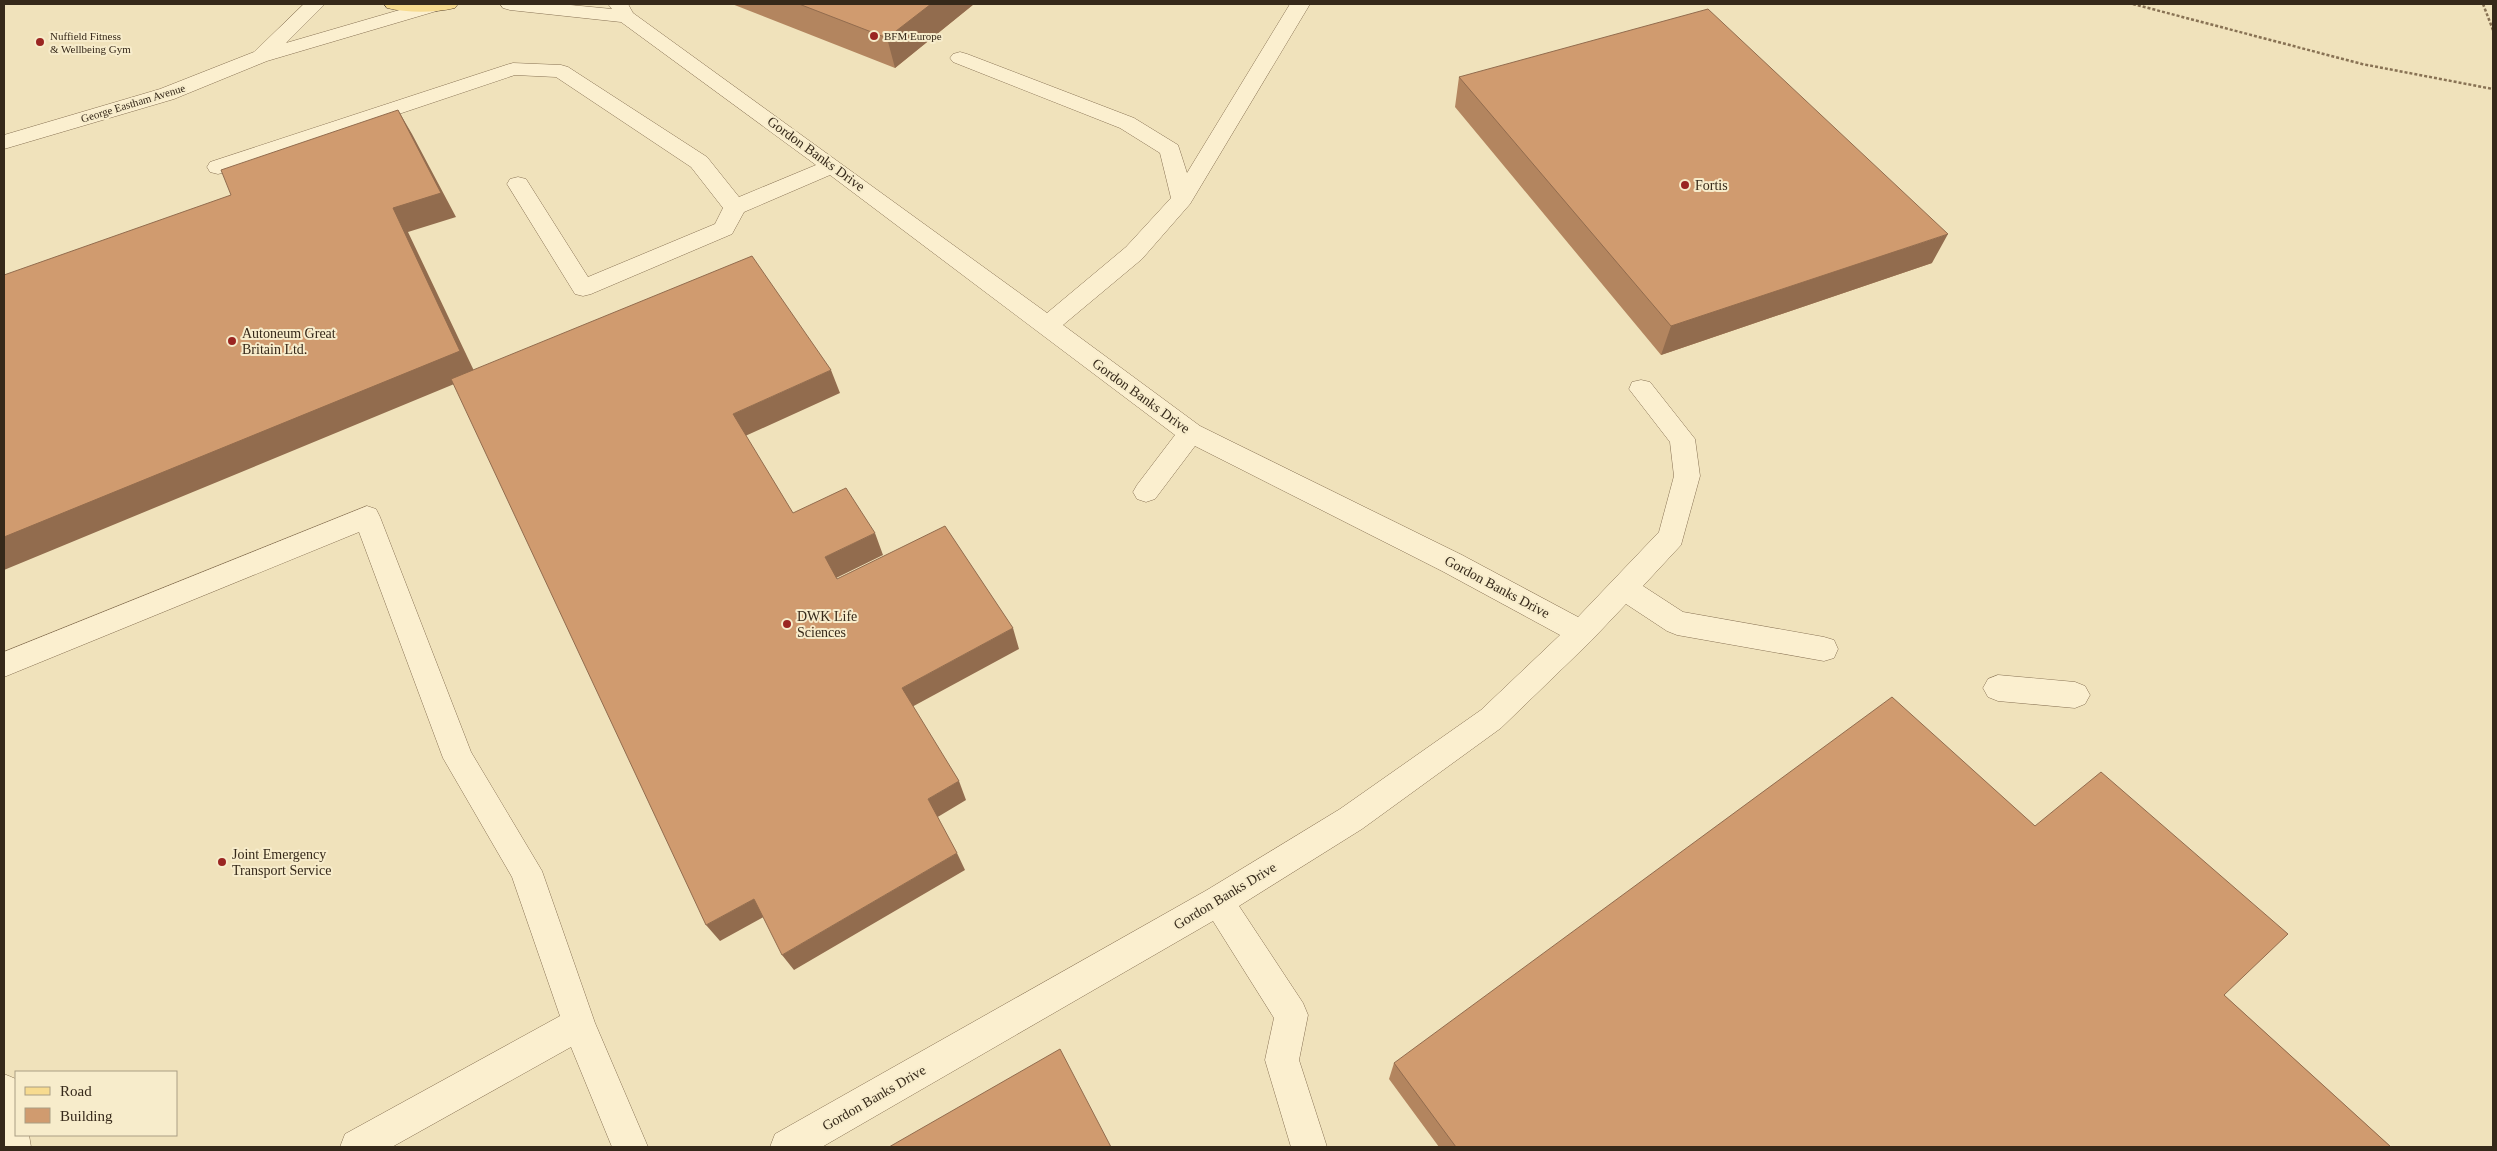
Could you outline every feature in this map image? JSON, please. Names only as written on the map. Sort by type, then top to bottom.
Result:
[{"type":"main road","points":[[394,4],[440,5]]},
{"type":"street","name":"George Eastham Avenue","points":[[260,57],[314,4]]},
{"type":"street","points":[[510,4],[622,10]]},
{"type":"street","points":[[1047,326],[1134,253],[1182,199],[1300,4]]},
{"type":"street","name":"George Eastham Avenue","points":[[4,142],[167,94],[260,57],[440,5]]},
{"type":"street","name":"Gordon Banks Drive","points":[[622,10],[1191,433],[1452,563],[1581,633],[1491,719],[1351,819],[1218,901],[788,1147]]},
{"type":"street","points":[[960,58],[1127,124],[1170,150],[1182,199]]},
{"type":"street","points":[[218,166],[513,69],[561,71],[699,162],[734,207]]},
{"type":"street","points":[[518,184],[582,288],[724,229],[734,207],[832,166]]},
{"type":"street","points":[[1581,633],[1671,537],[1687,476],[1682,439],[1641,389]]},
{"type":"street","points":[[1146,492],[1191,433]]},
{"type":"street","points":[[4,665],[367,517],[458,758],[526,871],[579,1024],[630,1147]]},
{"type":"street","points":[[1624,588],[1677,623],[1824,649]]},
{"type":"street","points":[[1998,688],[2075,696]]},
{"type":"street","points":[[1218,901],[1290,1015],[1282,1060],[1309,1147]]},
{"type":"street","points":[[358,1147],[579,1024]]},
{"type":"street","points":[[4,1091],[12,1147]]},
{"type":"path","points":[[2133,4],[2362,64],[2493,89]]},
{"type":"path","points":[[2483,4],[2493,30]]},
{"type":"building","points":[[799,4],[931,4],[887,38]]},
{"type":"building","name":"Fortis","points":[[1708,9],[1948,234],[1671,326],[1459,77]]},
{"type":"building","name":"Autoneum Great Britain Ltd.","points":[[398,110],[441,193],[393,208],[460,351],[4,537],[4,275],[231,195],[221,170]]},
{"type":"building","name":"DWK Life Sciences","points":[[752,256],[831,370],[733,414],[793,513],[846,488],[875,533],[825,557],[837,579],[945,526],[1013,628],[902,688],[959,781],[928,799],[957,853],[782,955],[754,899],[706,925],[451,379]]},
{"type":"building","points":[[1892,697],[2035,826],[2101,772],[2288,934],[2224,995],[2391,1147],[1456,1147],[1394,1063]]},
{"type":"building","points":[[1060,1049],[1111,1147],[889,1147]]},
{"type":"place","name":"BFM Europe","points":[[874,36]]},
{"type":"place","name":"Nuffield Fitness & Wellbeing Gym","points":[[40,42]]},
{"type":"place","name":"Fortis","points":[[1685,185]]},
{"type":"place","name":"Autoneum Great Britain Ltd.","points":[[232,341]]},
{"type":"place","name":"DWK Life Sciences","points":[[787,624]]},
{"type":"place","name":"Joint Emergency Transport Service","points":[[222,862]]}]
